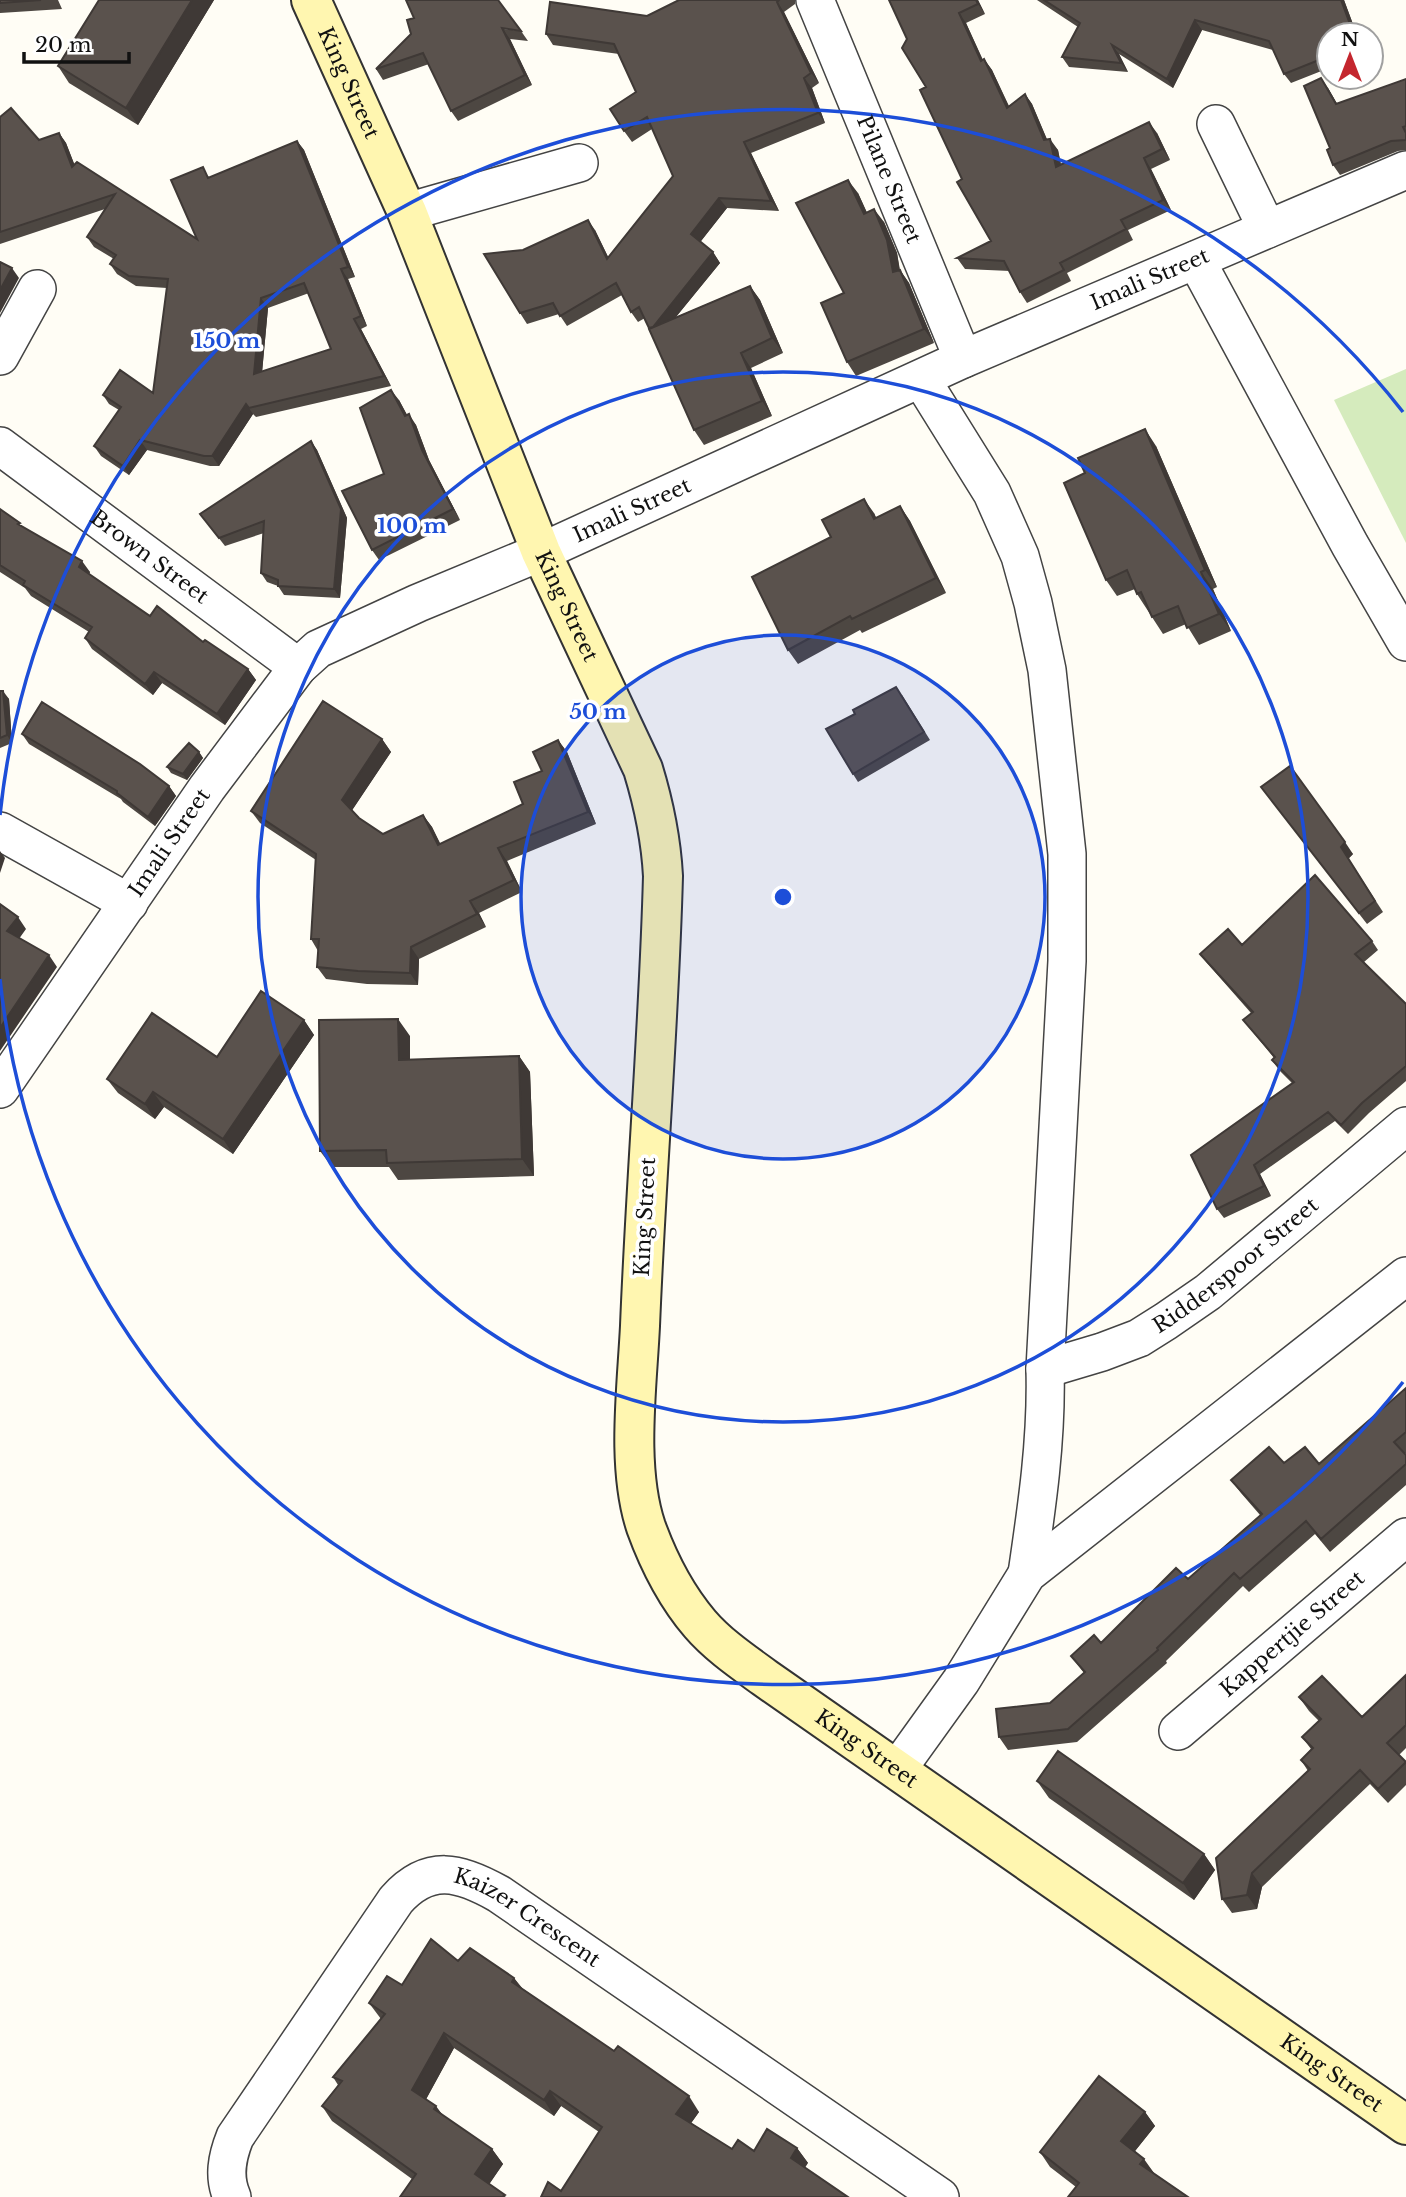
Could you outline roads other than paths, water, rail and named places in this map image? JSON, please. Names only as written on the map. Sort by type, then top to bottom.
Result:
[{"type":"street","name":"King Street","points":[[311,0],[407,212],[541,552],[643,769],[652,799],[661,841],[663,876],[643,1234],[636,1430],[640,1501],[646,1527],[678,1592],[700,1624],[730,1652],[765,1678],[1406,2125]]},
{"type":"street","name":"Pilane Street","points":[[815,0],[962,359]]},
{"type":"street","points":[[1216,124],[1267,229]]},
{"type":"street","points":[[407,212],[579,163]]},
{"type":"street","name":"Imali Street","points":[[0,1089],[207,788],[298,667],[318,649],[541,552],[962,359],[1406,170]]},
{"type":"street","points":[[1196,260],[1349,545],[1406,642]]},
{"type":"street","points":[[0,356],[37,289]]},
{"type":"street","points":[[921,379],[992,493],[1020,556],[1047,670],[1067,867],[1067,961],[1045,1369],[1046,1413],[1041,1478],[1027,1574]]},
{"type":"street","name":"Brown Street","points":[[0,446],[298,667]]},
{"type":"street","points":[[0,831],[129,903]]},
{"type":"street","name":"Ridderspoor Street","points":[[1045,1369],[1139,1338],[1166,1321],[1208,1292],[1406,1126]]},
{"type":"street","points":[[897,1770],[961,1681],[1027,1574],[1406,1276]]},
{"type":"street","name":"Kappertjie Street","points":[[1178,1731],[1406,1537]]},
{"type":"street","name":"Kaizer Crescent","points":[[224,2192],[235,2137],[376,1927],[405,1890],[415,1882],[444,1874],[465,1877],[499,1894],[940,2197]]}]
